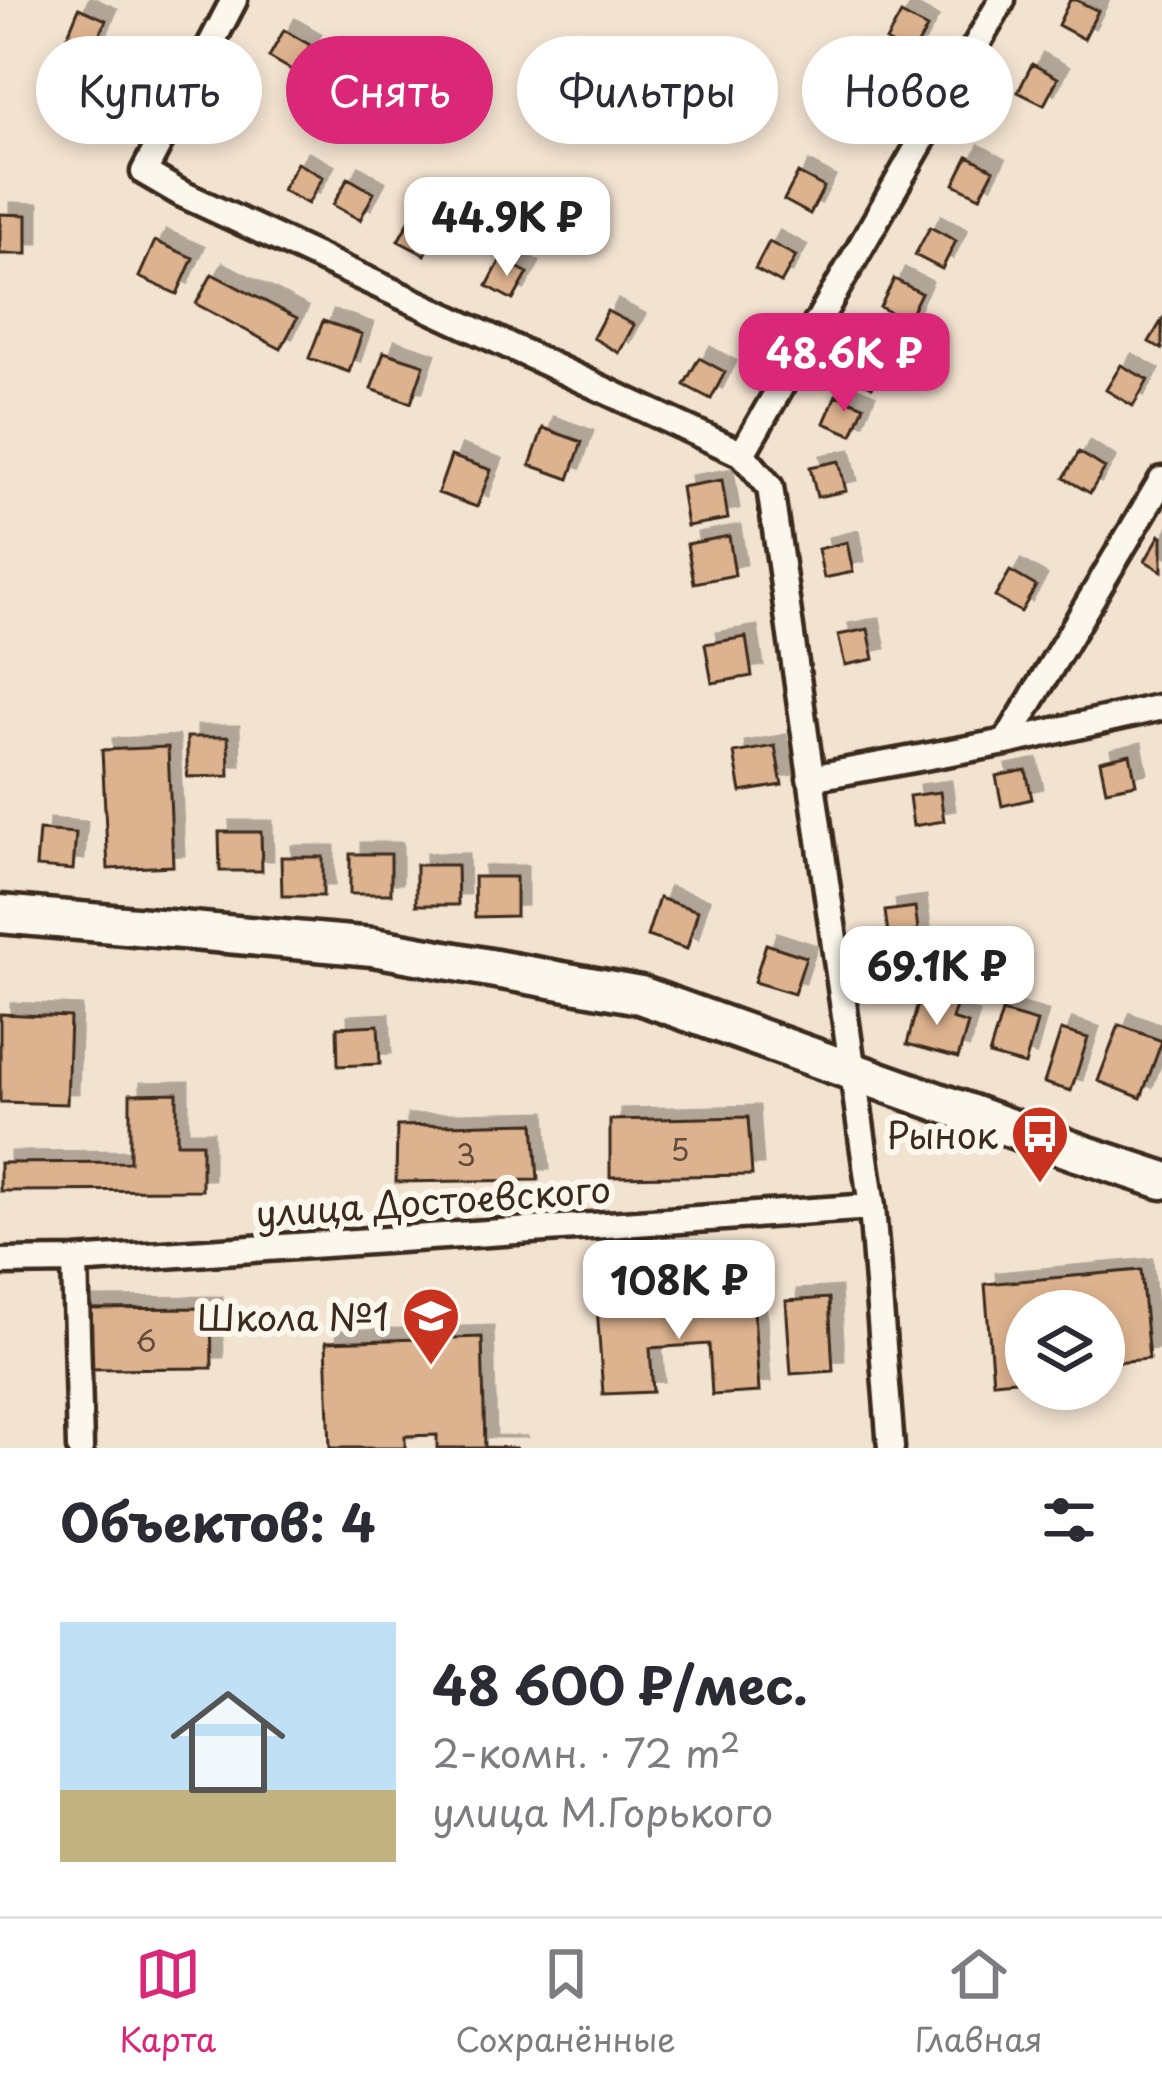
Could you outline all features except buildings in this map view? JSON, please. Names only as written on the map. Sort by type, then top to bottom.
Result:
[{"type":"main road","points":[[0,914],[373,947],[640,995],[1162,1180]]},
{"type":"street","points":[[234,0],[144,172],[201,203],[742,454],[770,487],[872,1207],[891,1448]]},
{"type":"street","points":[[742,454],[1002,0]]},
{"type":"street","points":[[1006,742],[1162,480]]},
{"type":"street","points":[[810,778],[1162,707]]},
{"type":"street","name":"улица Достоевского","points":[[0,1262],[75,1261],[872,1207]]},
{"type":"street","points":[[75,1261],[80,1448]]},
{"type":"place","name":"Рынок","points":[[1040,1185]]},
{"type":"place","name":"Школа №1","points":[[431,1367]]}]
